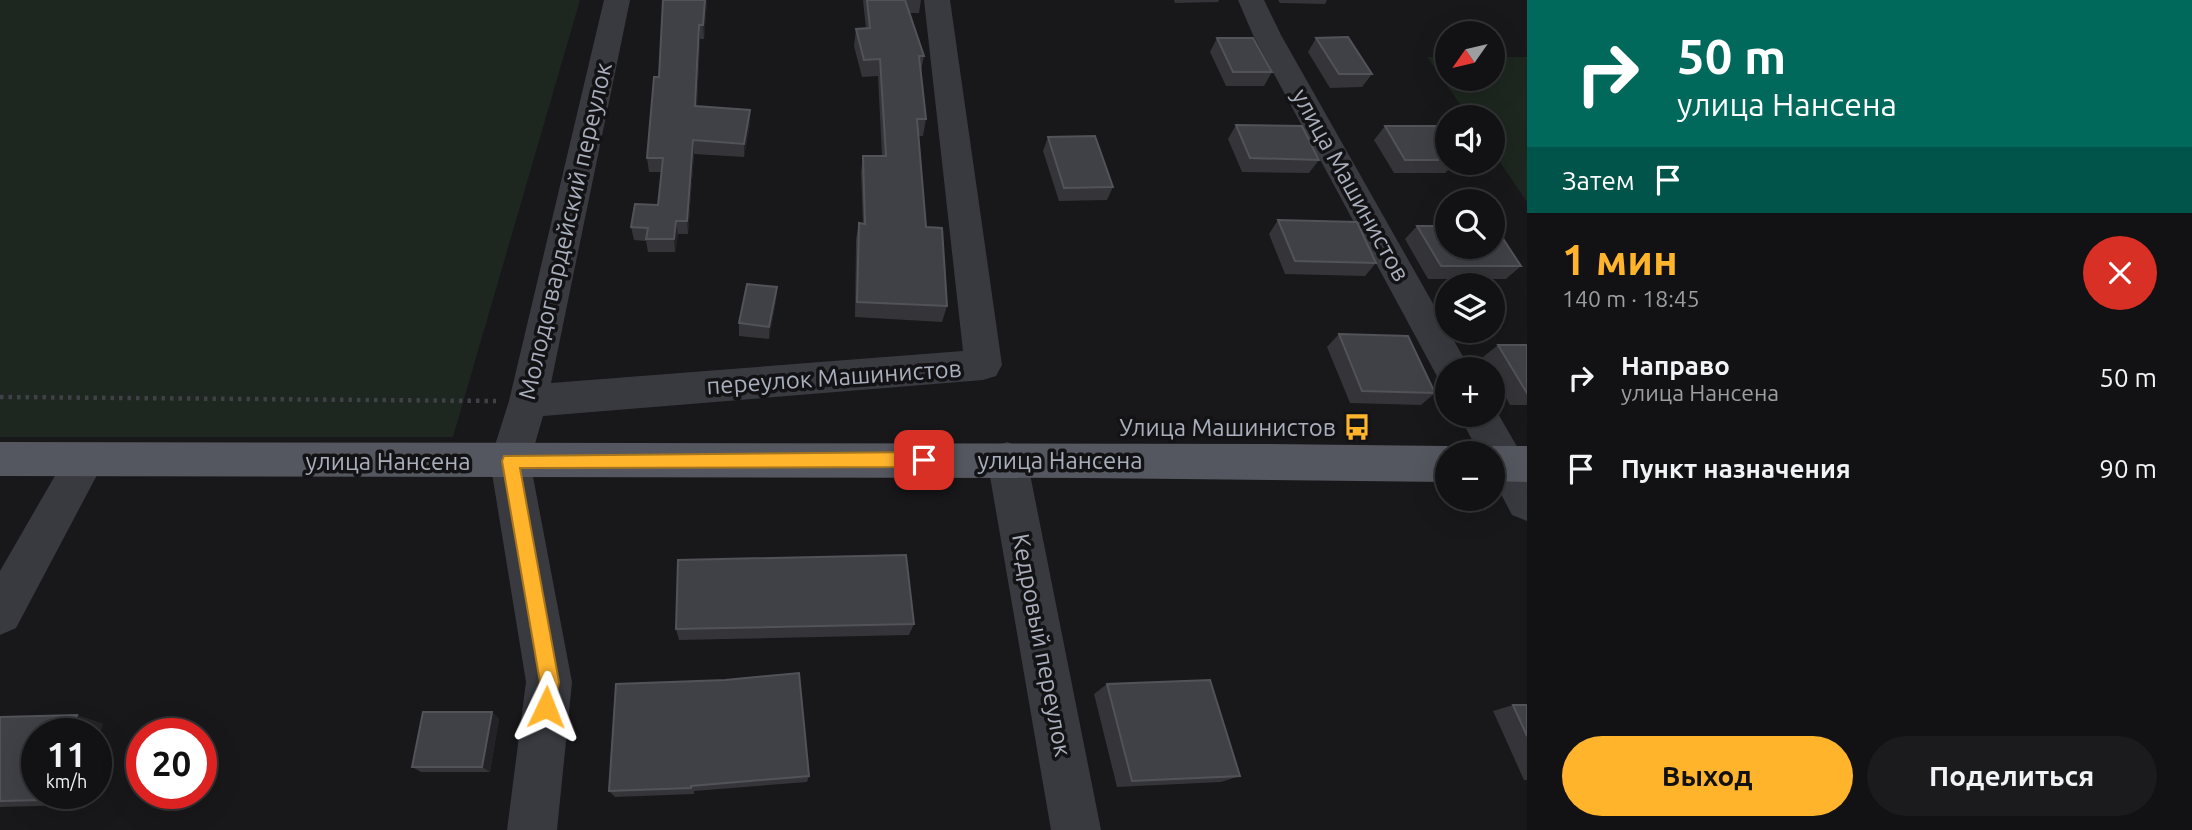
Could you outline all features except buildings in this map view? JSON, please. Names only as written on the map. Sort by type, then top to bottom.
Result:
[{"type":"main road","name":"улица Нансена","points":[[0,459],[1007,459],[1435,464]]},
{"type":"street","name":"Молодогвардейский переулок","points":[[510,461],[528,401],[617,0]]},
{"type":"street","name":"переулок Машинистов","points":[[528,401],[983,365],[937,0]]},
{"type":"street","name":"улица Машинистов","points":[[1251,0],[1267,35],[1445,357]]},
{"type":"street","points":[[1485,427],[1527,502]]},
{"type":"street","name":"Кедровый переулок","points":[[1007,459],[1076,830]]},
{"type":"street","points":[[0,613],[85,460]]},
{"type":"street","points":[[510,461],[549,682],[532,830]]},
{"type":"path","points":[[0,397],[528,401]]},
{"type":"shaded area","points":[[0,0],[580,0],[453,437],[0,437]]},
{"type":"shaded area","points":[[1427,57],[1435,57],[1435,68]]},
{"type":"shaded area","points":[[1505,57],[1527,57],[1527,202],[1505,170],[1505,105],[1461,105],[1451,91],[1505,91]]},
{"type":"place","name":"Улица Машинистов","points":[[1357,427]]},
{"type":"route","points":[[546,707],[549,682],[510,461],[924,460]]}]
